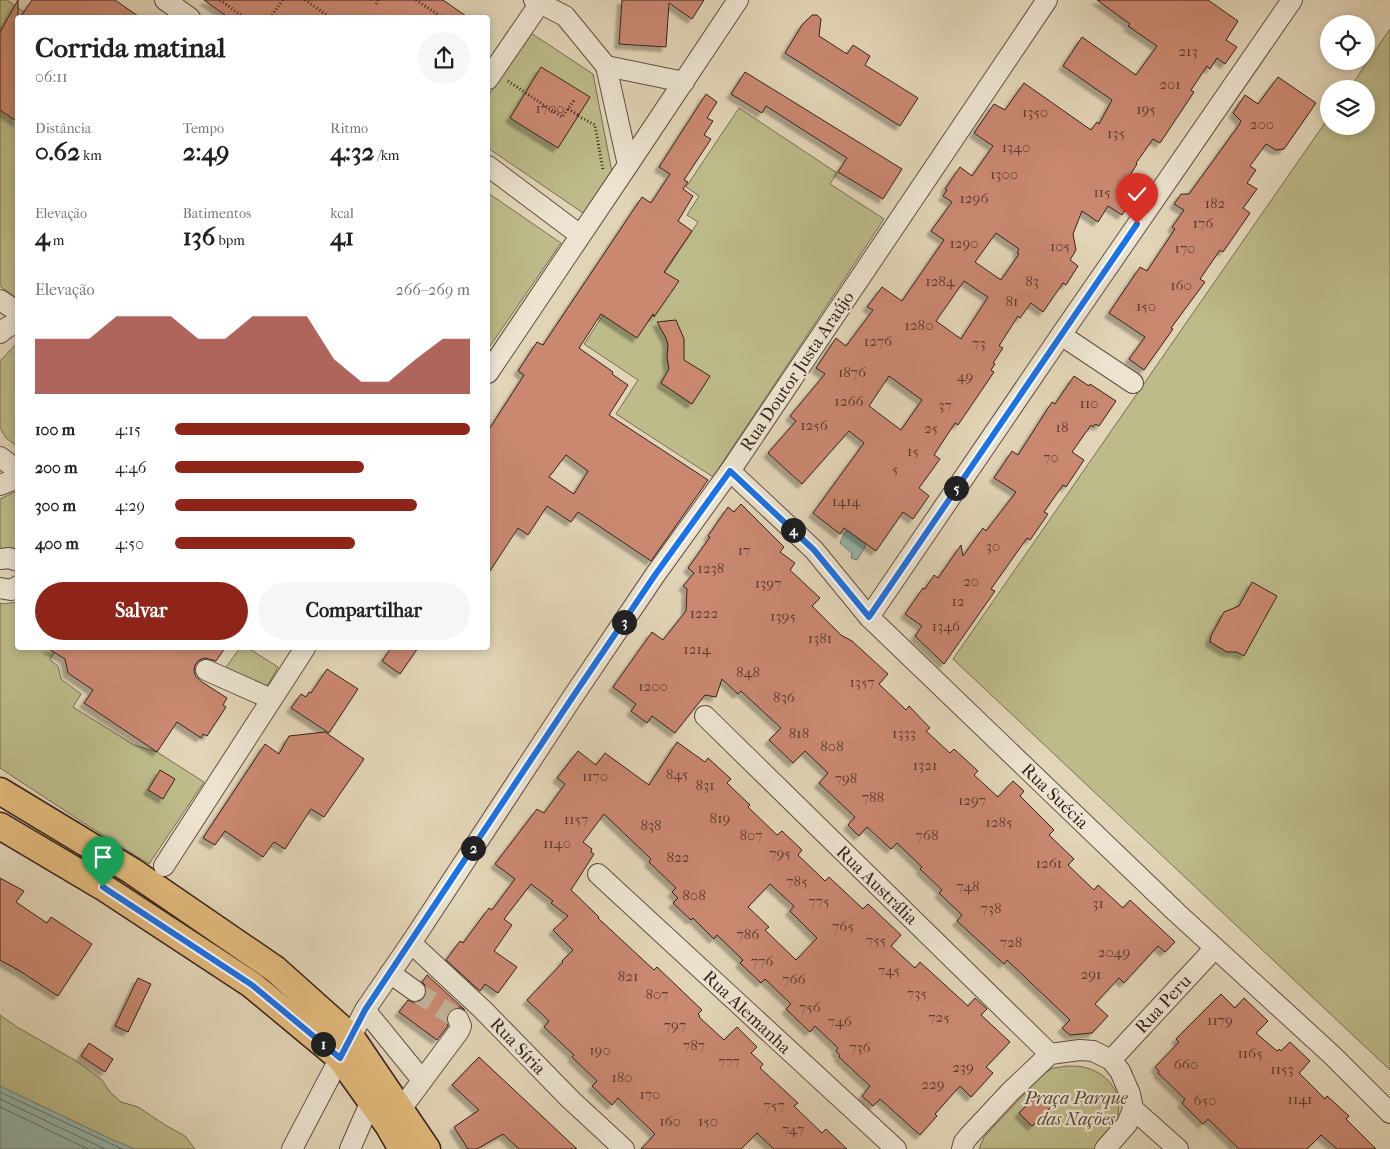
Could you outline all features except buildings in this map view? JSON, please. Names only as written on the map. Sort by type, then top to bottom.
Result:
[{"type":"main road","points":[[0,791],[132,871],[275,969],[401,1109],[427,1149]]},
{"type":"main road","points":[[0,826],[103,887],[225,966],[346,1048],[370,1101],[402,1149]]},
{"type":"street","points":[[165,0],[186,15]]},
{"type":"street","points":[[490,370],[738,0]]},
{"type":"street","name":"Rua Doutor Justa Araújo","points":[[292,1149],[365,1010],[655,575],[730,471],[1047,0]]},
{"type":"street","points":[[495,78],[537,1],[567,8],[606,66],[628,165]]},
{"type":"street","points":[[869,617],[1288,1]]},
{"type":"street","points":[[606,66],[684,82]]},
{"type":"street","points":[[490,168],[580,235]]},
{"type":"street","points":[[0,300],[15,310]]},
{"type":"street","points":[[0,333],[15,324]]},
{"type":"street","points":[[1061,334],[1133,384]]},
{"type":"street","points":[[0,457],[15,467]]},
{"type":"street","name":"Rua Suécia","points":[[730,471],[814,550],[869,617],[1215,948],[1333,1056],[1390,1113]]},
{"type":"street","points":[[0,485],[15,479]]},
{"type":"street","points":[[0,559],[15,560]]},
{"type":"street","points":[[0,588],[11,590],[15,588]]},
{"type":"street","points":[[164,866],[304,650]]},
{"type":"street","points":[[206,670],[271,700]]},
{"type":"street","name":"Rua Austrália","points":[[705,716],[1050,1054]]},
{"type":"street","name":"Rua Alemanha","points":[[598,874],[896,1149]]},
{"type":"street","name":"Rua Síria","points":[[411,943],[482,1009],[571,1100],[624,1149]]},
{"type":"street","name":"Rua Peru","points":[[1111,1060],[1215,948]]},
{"type":"street","points":[[390,973],[415,991]]},
{"type":"street","points":[[365,1010],[422,1080]]},
{"type":"street","points":[[401,1109],[459,1031],[461,1026],[458,1019]]},
{"type":"street","points":[[962,1149],[968,1137],[1010,1092],[1050,1054],[1080,1050],[1093,1051],[1111,1060],[1126,1081],[1133,1109],[1178,1149]]},
{"type":"street","points":[[350,1149],[370,1101]]},
{"type":"street","points":[[1105,1149],[1127,1124],[1133,1109]]},
{"type":"path","points":[[220,0],[241,15]]},
{"type":"path","points":[[272,15],[283,0]]},
{"type":"path","points":[[305,0],[327,15]]},
{"type":"path","points":[[416,0],[438,15]]},
{"type":"path","points":[[495,78],[562,117],[575,99]]},
{"type":"path","points":[[568,109],[595,125],[607,196]]},
{"type":"green space","points":[[0,0],[7,0],[28,15],[15,15],[15,297],[0,286]]},
{"type":"green space","points":[[1390,29],[1390,1070],[953,659],[1320,130],[1320,135],[1375,135],[1375,80],[1355,80],[1362,70],[1375,70],[1375,51]]},
{"type":"green space","points":[[531,33],[593,74],[613,177],[586,215],[490,149],[490,93]]},
{"type":"green space","points":[[739,108],[837,173],[830,184],[884,219],[713,477],[616,414],[638,380],[584,344],[613,300],[647,323],[669,291],[658,283],[698,222],[687,215],[699,196],[686,187]]},
{"type":"green space","points":[[490,194],[561,243],[490,346]]},
{"type":"green space","points":[[15,345],[15,445],[6,438],[0,428],[0,361]]},
{"type":"green space","points":[[15,492],[15,548],[13,551],[0,554],[0,499]]},
{"type":"green space","points":[[15,602],[15,650],[55,650],[50,660],[58,666],[61,679],[81,694],[73,707],[134,745],[157,752],[204,782],[149,864],[0,768],[0,603]]},
{"type":"green space","points":[[239,650],[251,650],[278,667],[265,690],[221,674]]},
{"type":"green space","points":[[0,1015],[17,1027],[78,1062],[102,1080],[110,1092],[121,1102],[138,1107],[185,1136],[195,1149],[0,1149]]},
{"type":"green space","name":"Praça Parque das Nações","points":[[1068,1066],[1096,1071],[1109,1082],[1117,1096],[1119,1104],[1116,1122],[1110,1133],[1095,1149],[979,1149],[984,1137],[1042,1075],[1053,1068]]},
{"type":"water","points":[[848,531],[865,544],[857,560],[851,558],[852,553],[840,543],[845,532]]},
{"type":"water","points":[[0,1086],[113,1140],[135,1149],[0,1149]]},
{"type":"tunnel","points":[[415,991],[458,1019]]},
{"type":"route","points":[[103,887],[252,985],[340,1058],[365,1010],[572,698],[655,575],[730,471],[814,550],[869,617],[1137,224]]}]
